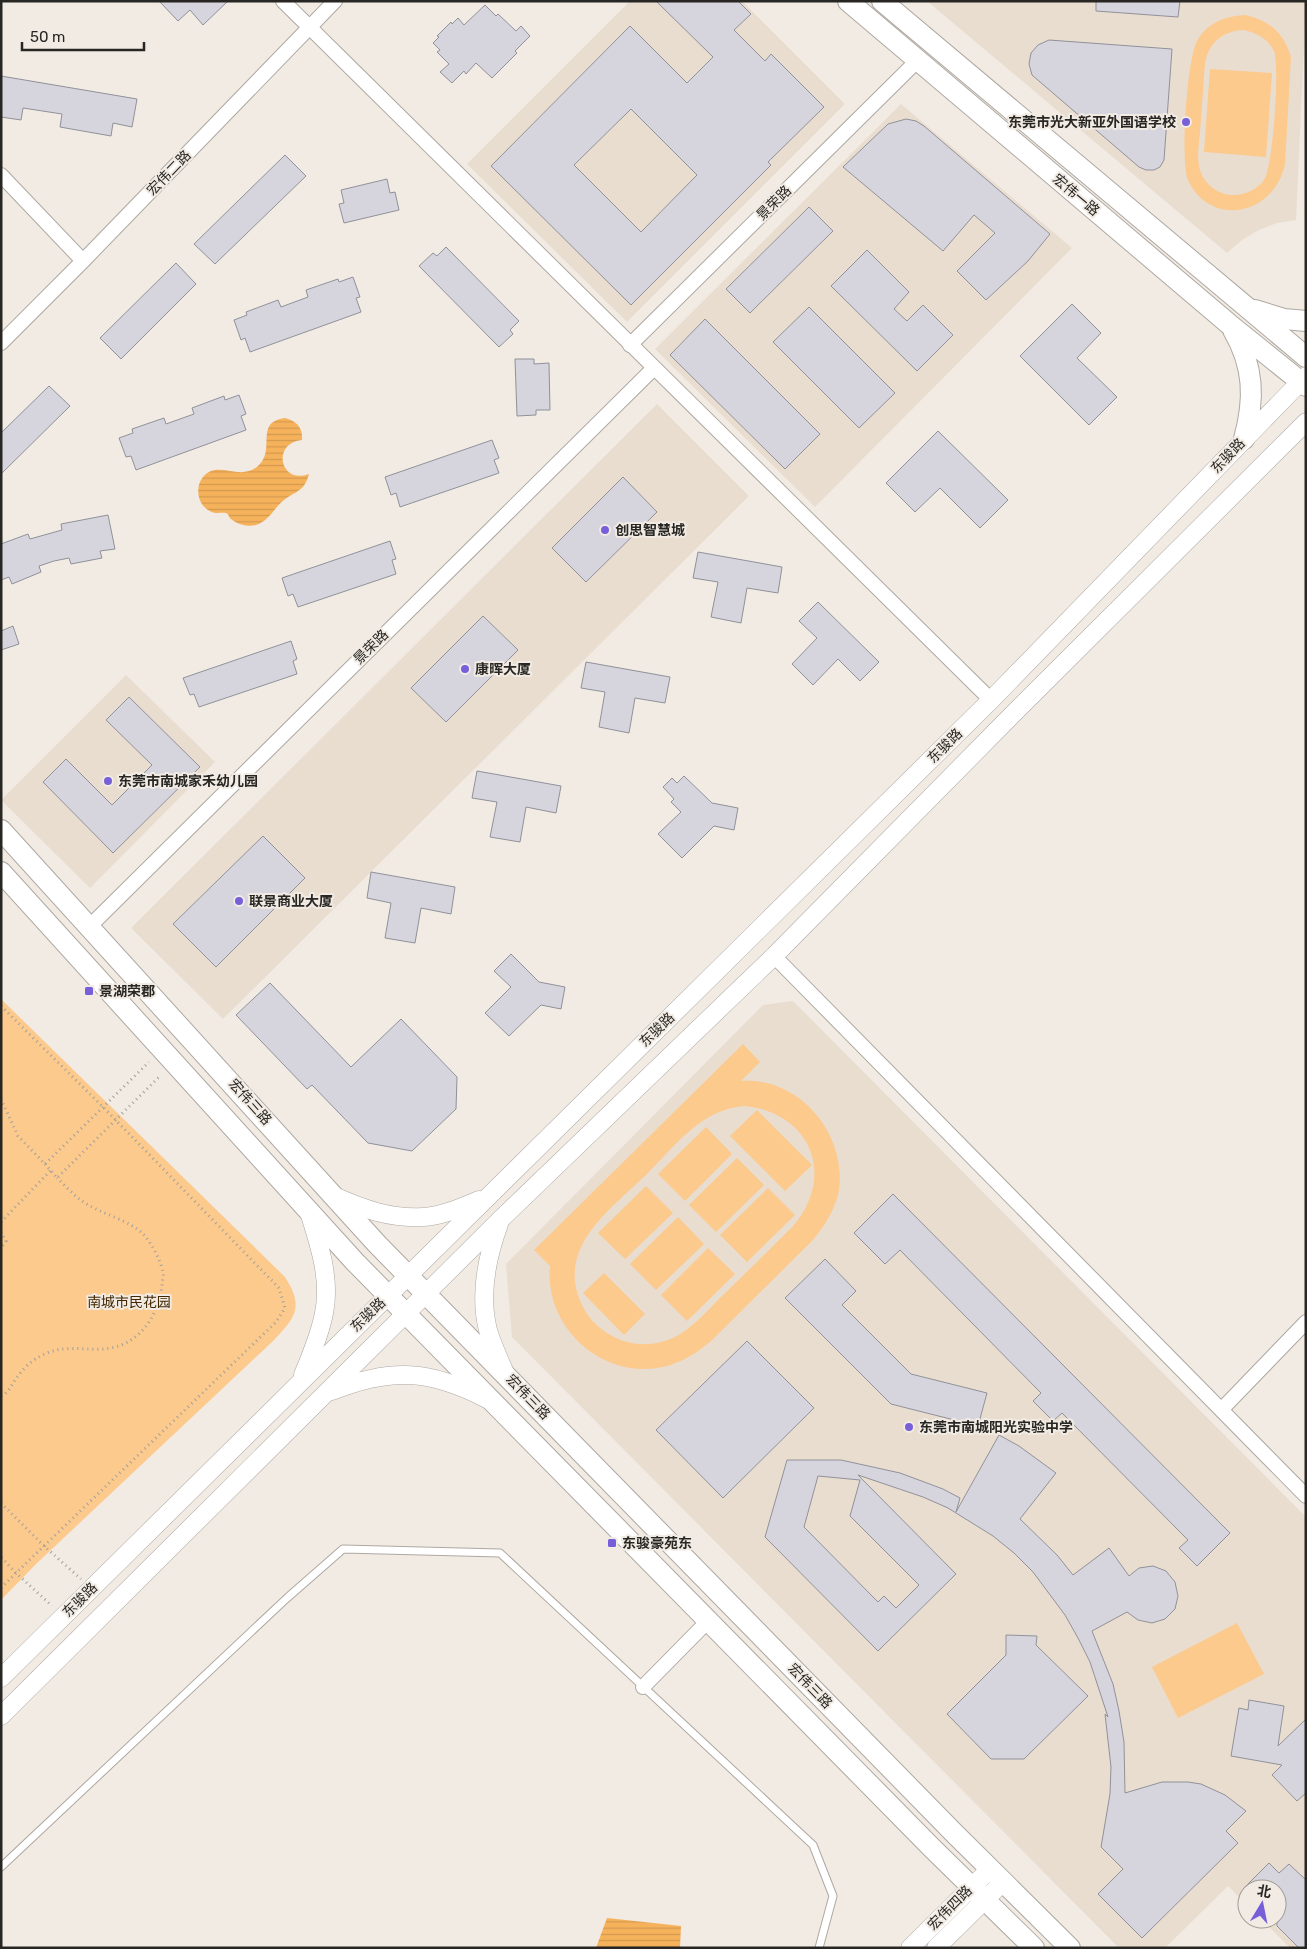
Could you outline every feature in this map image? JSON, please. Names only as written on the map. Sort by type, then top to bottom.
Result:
[{"type":"main road","name":"宏伟一路","points":[[848,1],[1229,324],[1304,382]]},
{"type":"main road","name":"宏伟一路","points":[[882,1],[1306,357]]},
{"type":"main road","points":[[1244,306],[1284,319],[1306,320]]},
{"type":"main road","points":[[1229,324],[1244,354],[1251,380],[1250,410],[1244,439]]},
{"type":"main road","name":"宏伟三路","points":[[1,830],[377,1244],[1070,1948]]},
{"type":"main road","name":"宏伟三路","points":[[1,872],[405,1314],[1034,1948]]},
{"type":"street","points":[[282,1],[991,700]]},
{"type":"street","name":"宏伟二路","points":[[1,343],[83,262],[335,1]]},
{"type":"street","name":"景荣路","points":[[630,345],[918,60]]},
{"type":"street","points":[[1,175],[83,262]]},
{"type":"street","name":"景荣路","points":[[89,926],[654,368]]},
{"type":"street","name":"东骏路","points":[[1,1678],[486,1197],[750,940],[991,700],[1244,439],[1304,382]]},
{"type":"street","name":"东骏路","points":[[1,1716],[502,1218],[774,956],[1306,422]]},
{"type":"street","points":[[774,956],[1306,1496]]},
{"type":"street","points":[[334,1196],[366,1210],[392,1216],[425,1218],[456,1209],[486,1197]]},
{"type":"street","points":[[300,1382],[316,1343],[324,1312],[325,1276],[320,1248],[308,1209]]},
{"type":"street","points":[[502,1218],[490,1250],[484,1289],[488,1330],[505,1373]]},
{"type":"street","points":[[1222,1409],[1306,1322]]},
{"type":"street","points":[[325,1394],[359,1380],[393,1375],[429,1376],[460,1386],[491,1401]]},
{"type":"street","points":[[643,1687],[708,1621]]},
{"type":"street","name":"宏伟四路","points":[[910,1948],[979,1893],[997,1875]]},
{"type":"street","name":"宏伟四路","points":[[936,1948],[979,1893]]},
{"type":"lane","points":[[1,1867],[287,1598],[342,1549],[500,1554],[813,1846],[834,1896],[819,1948]]},
{"type":"path","points":[[1,1006],[116,1120],[279,1288],[285,1308],[276,1322],[1,1588]]},
{"type":"path","points":[[45,1164],[103,1107],[168,1055]]},
{"type":"path","points":[[57,1178],[116,1120],[168,1055]]},
{"type":"path","points":[[1,1100],[18,1136],[57,1178],[82,1201],[126,1223],[143,1234],[155,1250],[163,1274],[160,1302],[147,1325],[134,1339],[112,1348],[92,1350],[61,1348],[48,1352],[32,1360],[7,1393],[1,1396]]},
{"type":"path","points":[[1,1222],[50,1170]]},
{"type":"path","points":[[1,1232],[6,1242],[1,1248]]},
{"type":"path","points":[[1,1503],[44,1546],[92,1588]]},
{"type":"path","points":[[1,1557],[63,1616]]},
{"type":"shaded area","points":[[630,1],[742,1],[845,104],[627,322],[467,164]]},
{"type":"shaded area","name":"东莞市光大新亚外国语学校","points":[[927,1],[1306,1],[1296,220],[1277,223],[1259,230],[1242,240],[1227,253]]},
{"type":"shaded area","points":[[901,104],[1072,248],[815,507],[655,349]]},
{"type":"shaded area","points":[[657,404],[749,496],[223,1019],[131,928]]},
{"type":"shaded area","points":[[285,418],[293,421],[298,426],[302,440],[292,443],[286,448],[283,462],[291,474],[299,476],[309,474],[302,488],[280,503],[264,521],[253,526],[240,524],[226,513],[214,513],[207,510],[201,502],[198,492],[200,481],[203,477],[209,472],[216,470],[245,472],[259,465],[264,459],[270,425]]},
{"type":"shaded area","name":"东莞市南城家禾幼儿园","points":[[126,675],[215,762],[90,888],[1,800]]},
{"type":"shaded area","name":"东莞市南城阳光实验中学","points":[[793,1001],[1306,1517],[1306,1948],[1290,1948],[1271,1929],[1287,1929],[1287,1879],[1237,1879],[1237,1895],[1228,1886],[1165,1948],[1119,1948],[512,1337],[506,1264],[763,1005]]},
{"type":"shaded area","points":[[607,1918],[681,1926],[680,1948],[596,1948]]},
{"type":"green space","points":[[1238,16],[1254,17],[1268,24],[1280,34],[1291,57],[1285,164],[1279,182],[1268,195],[1255,205],[1241,210],[1225,210],[1211,205],[1198,195],[1188,180],[1185,153],[1186,110],[1190,68],[1197,41],[1211,25],[1224,19]],"holes":[[[1236,31],[1249,31],[1265,40],[1274,51],[1276,60],[1276,95],[1273,137],[1264,180],[1258,187],[1249,192],[1231,195],[1215,190],[1210,186],[1203,177],[1199,166],[1198,149],[1205,63],[1210,49],[1223,35]]]},
{"type":"green space","points":[[1210,69],[1272,73],[1266,157],[1204,152]]},
{"type":"green space","name":"南城市民花园","points":[[1,999],[285,1277],[291,1287],[296,1304],[292,1318],[273,1341],[36,1564],[1,1600]]},
{"type":"green space","points":[[743,1044],[760,1062],[741,1081],[763,1082],[783,1089],[801,1100],[816,1115],[828,1133],[836,1152],[840,1174],[838,1195],[831,1214],[816,1236],[710,1342],[688,1358],[670,1365],[640,1369],[619,1365],[599,1357],[581,1344],[567,1328],[557,1309],[551,1288],[550,1266],[534,1250]],"holes":[[[745,1106],[767,1111],[786,1120],[800,1133],[810,1149],[814,1167],[813,1186],[807,1206],[794,1225],[698,1320],[682,1333],[666,1341],[639,1344],[622,1341],[602,1329],[592,1320],[584,1308],[578,1295],[575,1276],[577,1259],[583,1243],[593,1228],[690,1130],[702,1121],[729,1109]]]},
{"type":"green space","points":[[757,1110],[812,1165],[785,1191],[730,1136]]},
{"type":"green space","points":[[706,1127],[732,1154],[685,1201],[658,1174]]},
{"type":"green space","points":[[737,1158],[764,1185],[716,1232],[689,1205]]},
{"type":"green space","points":[[646,1186],[673,1213],[625,1259],[598,1233]]},
{"type":"green space","points":[[768,1188],[795,1215],[747,1262],[720,1235]]},
{"type":"green space","points":[[678,1217],[704,1244],[656,1290],[630,1264]]},
{"type":"green space","points":[[708,1248],[735,1274],[687,1321],[661,1295]]},
{"type":"green space","points":[[604,1273],[645,1314],[624,1335],[583,1293]]},
{"type":"green space","points":[[1237,1623],[1264,1674],[1178,1718],[1152,1667]]},
{"type":"building","points":[[159,1],[228,1],[203,25],[190,10],[178,21]]},
{"type":"building","points":[[656,1],[738,1],[751,14],[734,30],[765,61],[771,54],[824,107],[768,162],[771,165],[631,305],[491,166],[630,26],[687,83],[713,57]],"holes":[[[631,109],[697,175],[641,232],[574,165]]]},
{"type":"building","points":[[1096,1],[1180,1],[1178,17],[1096,11]]},
{"type":"building","points":[[485,5],[516,31],[521,26],[530,36],[515,51],[517,53],[492,78],[476,63],[466,74],[464,71],[452,83],[440,72],[449,64],[437,52],[440,50],[433,43],[439,37],[437,36],[451,22],[452,24],[458,18],[464,25]]},
{"type":"building","points":[[1049,40],[1172,49],[1164,160],[1160,167],[1154,170],[1146,170],[1139,167],[1032,75],[1029,64],[1031,53],[1038,45]]},
{"type":"building","points":[[1,76],[137,99],[132,127],[113,123],[111,136],[60,127],[62,114],[23,108],[21,120],[1,117]]},
{"type":"building","points":[[906,119],[916,121],[924,126],[1050,234],[1028,261],[986,300],[957,271],[995,233],[974,215],[943,251],[843,167],[888,124]]},
{"type":"building","points":[[285,155],[306,176],[215,264],[194,244]]},
{"type":"building","points":[[387,179],[390,193],[395,192],[399,210],[344,223],[339,204],[344,203],[341,190]]},
{"type":"building","points":[[809,207],[833,231],[750,313],[726,289]]},
{"type":"building","points":[[446,247],[519,321],[510,330],[513,334],[499,347],[419,266],[433,253],[437,256]]},
{"type":"building","points":[[867,250],[909,292],[894,309],[907,321],[923,305],[953,335],[917,371],[831,286]]},
{"type":"building","points":[[176,263],[196,284],[121,359],[100,338]]},
{"type":"building","points":[[353,277],[360,297],[356,298],[361,312],[250,352],[245,338],[241,340],[234,320],[247,315],[246,312],[278,300],[281,307],[308,297],[306,290],[338,279],[339,282]]},
{"type":"building","points":[[1072,304],[1101,333],[1077,358],[1117,397],[1089,425],[1020,356]]},
{"type":"building","points":[[809,307],[895,393],[859,428],[773,342]]},
{"type":"building","points":[[705,319],[820,434],[785,469],[670,355]]},
{"type":"building","points":[[515,359],[534,359],[534,364],[549,363],[550,410],[536,410],[536,415],[517,416]]},
{"type":"building","points":[[49,386],[70,406],[1,474],[1,433]]},
{"type":"building","points":[[239,395],[246,414],[241,416],[246,430],[136,470],[131,456],[126,457],[119,438],[133,433],[132,429],[164,418],[166,424],[194,414],[192,408],[224,396],[225,400]]},
{"type":"building","points":[[938,431],[1008,500],[980,528],[940,488],[915,512],[886,483]]},
{"type":"building","points":[[492,440],[499,458],[494,460],[499,473],[400,507],[396,493],[391,495],[385,477]]},
{"type":"building","name":"创思智慧城","points":[[623,477],[657,512],[586,582],[552,548]]},
{"type":"building","points":[[108,515],[115,549],[100,551],[102,558],[71,564],[69,558],[54,561],[39,566],[41,572],[12,584],[9,577],[1,580],[1,544],[28,534],[30,539],[62,530],[61,524]]},
{"type":"building","points":[[390,541],[396,559],[392,560],[396,574],[298,607],[293,594],[288,596],[282,578]]},
{"type":"building","points":[[698,552],[782,567],[778,593],[747,588],[741,623],[711,617],[718,582],[693,578]]},
{"type":"building","points":[[818,602],[879,662],[860,681],[838,659],[813,685],[792,664],[817,638],[799,621]]},
{"type":"building","name":"康晖大厦","points":[[483,616],[518,650],[446,722],[411,688]]},
{"type":"building","points":[[13,626],[19,644],[1,650],[1,631]]},
{"type":"building","points":[[291,641],[297,659],[293,661],[297,674],[199,707],[194,694],[190,695],[183,678]]},
{"type":"building","points":[[586,662],[670,677],[665,703],[635,698],[629,733],[599,727],[605,692],[581,688]]},
{"type":"building","points":[[129,697],[200,767],[113,853],[43,782],[66,759],[112,805],[152,765],[106,720]]},
{"type":"building","points":[[477,771],[561,786],[556,813],[526,807],[520,842],[490,837],[497,802],[472,798]]},
{"type":"building","points":[[684,776],[712,803],[738,808],[734,830],[714,826],[682,858],[658,834],[681,812],[671,802],[674,799],[663,787],[672,778],[677,783]]},
{"type":"building","name":"联景商业大厦","points":[[263,836],[305,878],[216,967],[173,924]]},
{"type":"building","points":[[371,872],[455,887],[451,914],[421,908],[415,943],[385,938],[391,903],[367,898]]},
{"type":"building","points":[[511,954],[539,982],[565,987],[561,1009],[541,1005],[509,1036],[485,1013],[511,987],[494,971]]},
{"type":"building","points":[[270,983],[351,1067],[401,1019],[457,1077],[456,1109],[412,1151],[368,1143],[312,1085],[307,1089],[236,1015]]},
{"type":"building","points":[[893,1194],[1230,1533],[1197,1566],[1179,1548],[1188,1540],[1062,1413],[1053,1421],[1033,1401],[1041,1393],[900,1250],[885,1264],[854,1233]]},
{"type":"building","points":[[825,1259],[856,1291],[842,1305],[911,1374],[987,1393],[978,1426],[891,1404],[785,1298]]},
{"type":"building","points":[[747,1341],[814,1408],[723,1498],[656,1430]]},
{"type":"building","points":[[999,1435],[1019,1446],[1056,1473],[1020,1519],[1057,1555],[1073,1575],[1109,1548],[1129,1576],[1139,1568],[1153,1566],[1166,1571],[1175,1582],[1178,1596],[1175,1609],[1165,1619],[1152,1623],[1138,1620],[1127,1612],[1092,1631],[1113,1684],[1119,1711],[1124,1742],[1125,1793],[1162,1782],[1188,1782],[1201,1784],[1225,1795],[1246,1811],[1226,1831],[1238,1843],[1142,1938],[1098,1894],[1123,1869],[1101,1847],[1110,1794],[1111,1767],[1105,1714],[1108,1717],[1090,1662],[1078,1638],[1065,1615],[1033,1572],[993,1536],[948,1508],[923,1497],[858,1475],[956,1574],[878,1651],[765,1537],[787,1460],[841,1460],[900,1473],[943,1489],[960,1498],[956,1512]],"holes":[[[818,1476],[860,1480],[850,1516],[919,1585],[896,1608],[884,1596],[878,1602],[804,1527]]]},
{"type":"building","points":[[1006,1635],[1037,1636],[1036,1645],[1088,1696],[1024,1759],[991,1759],[947,1714],[1006,1655]]},
{"type":"building","points":[[1249,1700],[1284,1706],[1278,1746],[1306,1719],[1306,1793],[1297,1801],[1272,1775],[1282,1765],[1231,1756],[1239,1708],[1248,1710]]},
{"type":"building","points":[[1269,1863],[1279,1873],[1289,1864],[1306,1880],[1306,1948],[1299,1948],[1280,1929],[1287,1929],[1287,1879],[1253,1879]]},
{"type":"place","name":"东莞市光大新亚外国语学校","points":[[1186,122]]},
{"type":"place","name":"创思智慧城","points":[[605,530]]},
{"type":"place","name":"康晖大厦","points":[[465,669]]},
{"type":"place","name":"东莞市南城家禾幼儿园","points":[[108,781]]},
{"type":"place","name":"联景商业大厦","points":[[239,901]]},
{"type":"place","name":"景湖荣郡","points":[[89,991]]},
{"type":"place","name":"东莞市南城阳光实验中学","points":[[909,1427]]},
{"type":"place","name":"东骏豪苑东","points":[[612,1543]]}]
